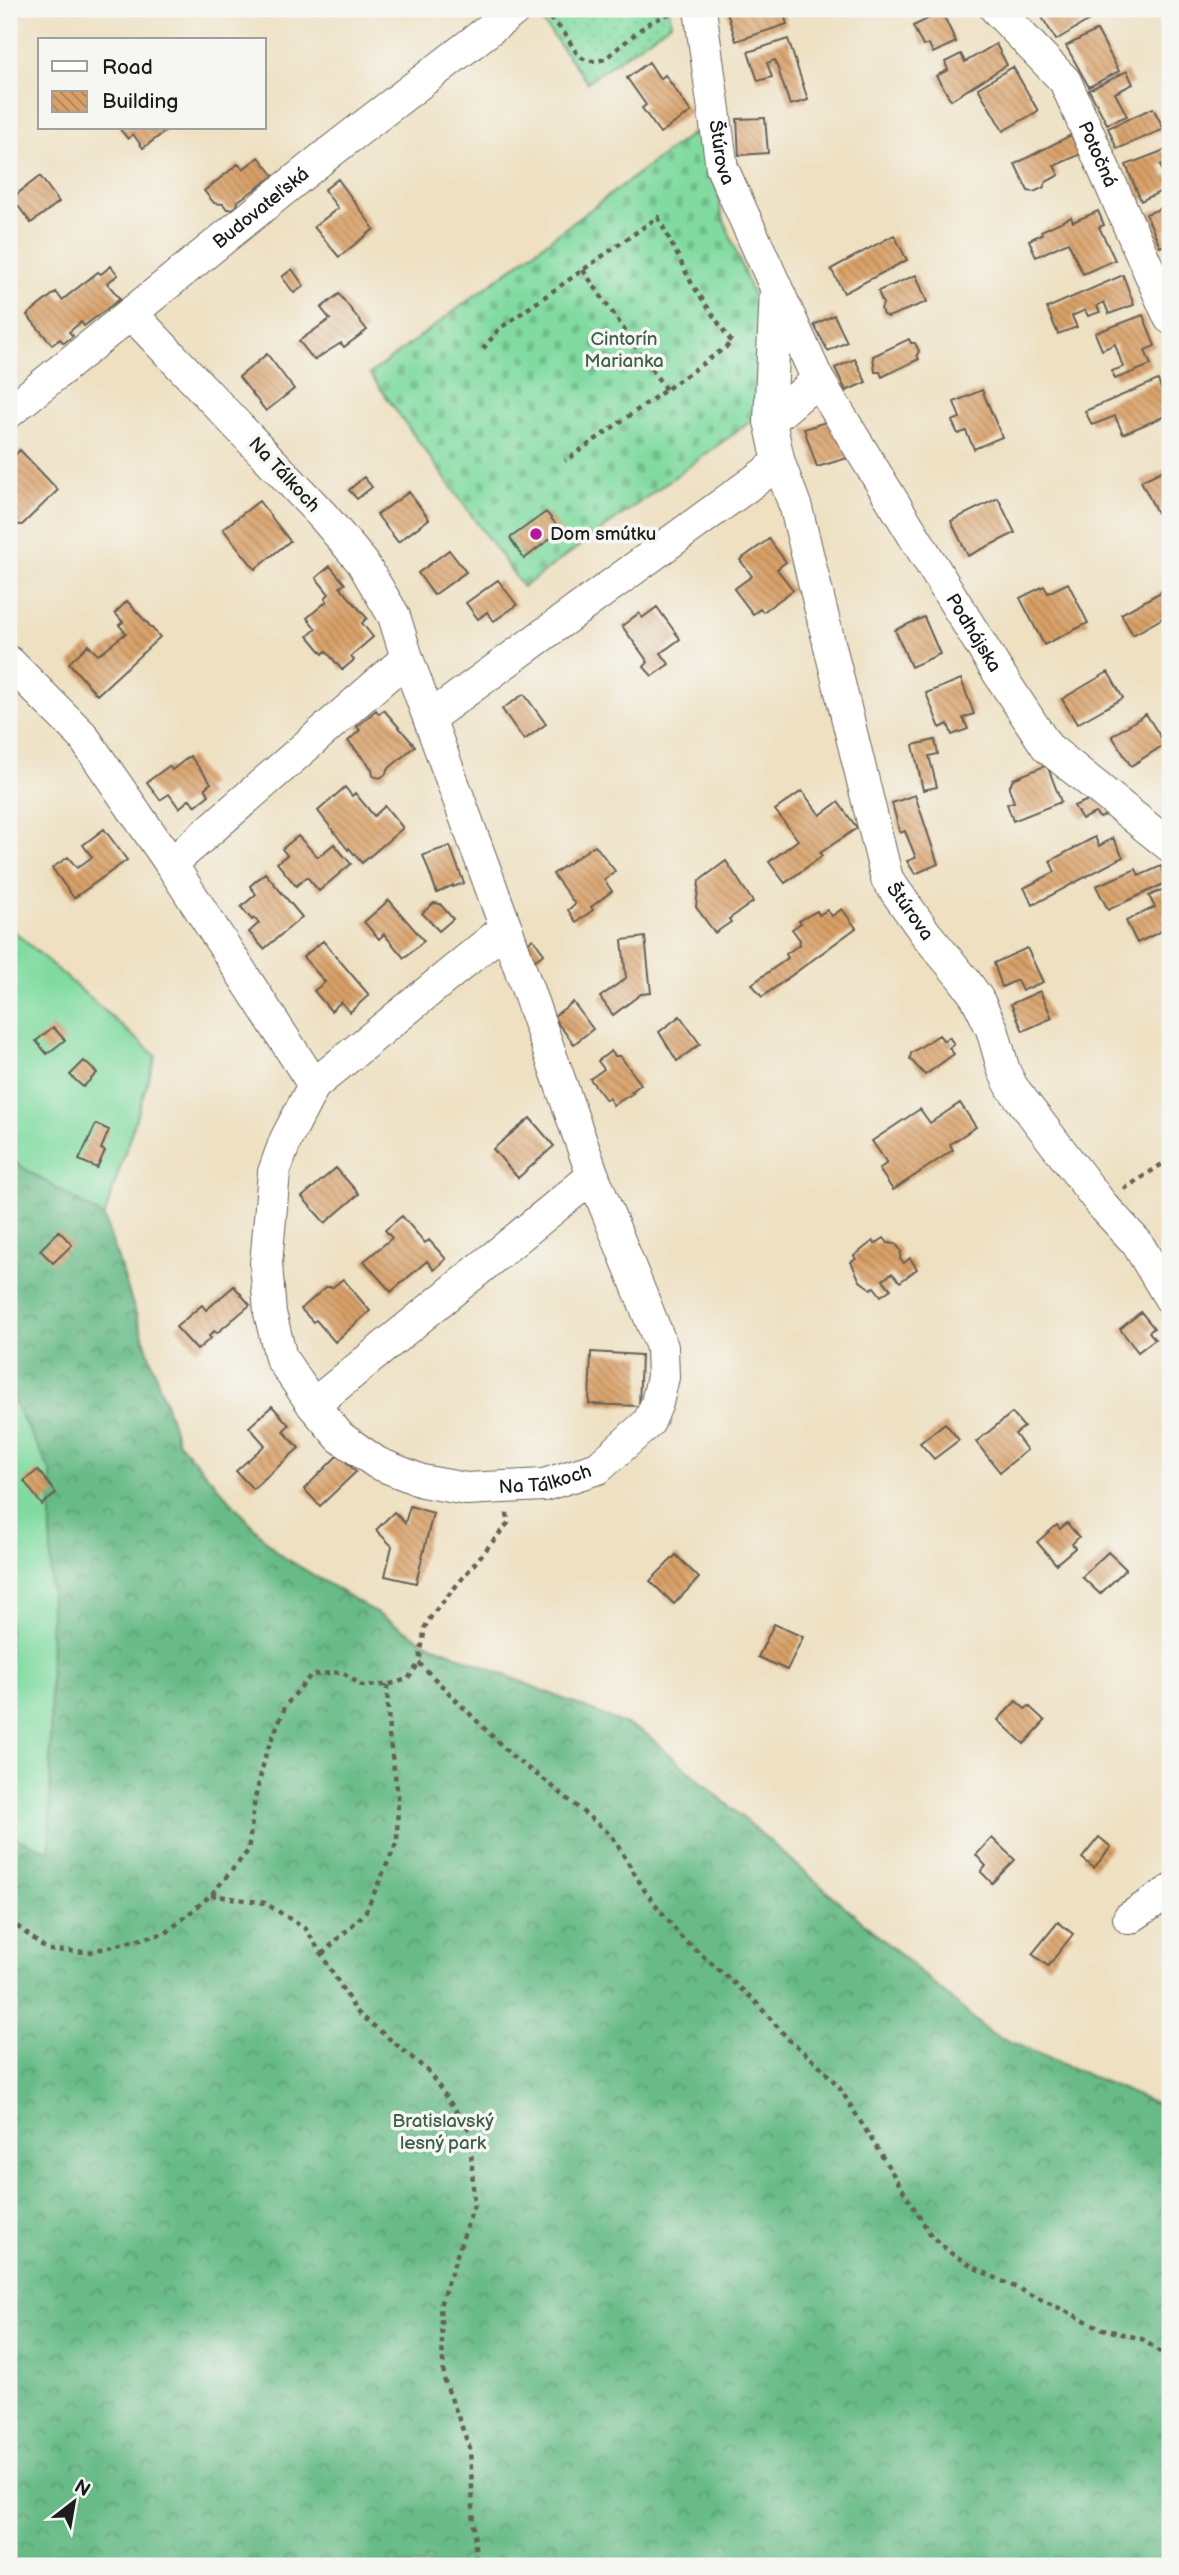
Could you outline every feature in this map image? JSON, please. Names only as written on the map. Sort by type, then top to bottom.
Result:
[{"type":"street","name":"Potočná","points":[[996,9],[1065,81],[1170,318]]},
{"type":"street","name":"Budovateľská","points":[[9,412],[329,153],[529,11]]},
{"type":"street","name":"Štúrova","points":[[701,12],[722,168],[818,380]]},
{"type":"street","name":"Štúrova","points":[[776,288],[770,421],[779,463],[796,508],[887,879],[977,999],[992,1029],[1012,1087],[1102,1205],[1137,1243],[1170,1298]]},
{"type":"street","name":"Na Tálkoch","points":[[131,313],[314,507],[362,562],[394,616],[407,658],[506,928],[593,1177],[662,1347],[663,1377],[649,1422],[598,1468],[544,1485],[466,1489],[422,1481],[377,1463],[340,1437],[313,1405],[281,1358],[270,1313],[266,1264],[274,1172],[286,1139],[314,1085],[506,928]]},
{"type":"street","points":[[770,421],[818,380]]},
{"type":"street","name":"Podhájska","points":[[818,380],[993,666],[1047,747],[1170,846]]},
{"type":"street","points":[[429,718],[779,463]]},
{"type":"street","points":[[172,864],[407,658]]},
{"type":"street","points":[[9,662],[82,735],[172,864],[314,1085]]},
{"type":"street","points":[[313,1405],[593,1177]]},
{"type":"street","points":[[1129,1918],[1170,1891]]},
{"type":"path","points":[[529,11],[559,26],[578,55],[586,61],[605,59],[633,34],[667,13],[682,10],[701,12]]},
{"type":"path","points":[[483,349],[499,328],[658,217],[692,284],[732,343],[565,461]]},
{"type":"path","points":[[583,270],[666,390]]},
{"type":"path","points":[[1102,1205],[1170,1159]]},
{"type":"path","points":[[9,1920],[48,1950],[89,1952],[166,1933],[211,1895],[248,1851],[255,1799],[266,1753],[286,1705],[311,1675],[342,1672],[362,1686],[387,1685],[408,1679],[419,1663],[425,1627],[432,1615],[508,1522],[505,1488]]},
{"type":"path","points":[[419,1663],[500,1746],[611,1836],[645,1891],[682,1938],[754,2000],[789,2040],[818,2064],[839,2087],[932,2237],[951,2254],[979,2270],[1103,2329],[1142,2339],[1170,2359]]},
{"type":"path","points":[[322,1954],[365,1913],[397,1842],[398,1795],[389,1735],[387,1685]]},
{"type":"path","points":[[211,1895],[265,1903],[306,1929],[356,2011],[428,2071],[470,2131],[474,2205],[440,2305],[444,2379],[470,2449],[476,2566]]},
{"type":"green space","points":[[555,9],[669,9],[671,23],[587,82],[540,18]]},
{"type":"green space","name":"Cintorín Marianka","points":[[702,126],[714,170],[721,212],[764,325],[754,419],[523,587],[370,374]]},
{"type":"green space","points":[[9,927],[156,1056],[104,1217],[9,1159]]},
{"type":"green space","name":"Bratislavský lesný park","points":[[9,1159],[104,1217],[178,1442],[277,1553],[425,1642],[644,1732],[990,2033],[1170,2110],[1170,2566],[9,2566],[9,1836],[50,1850],[51,1472],[9,1393]]},
{"type":"green space","points":[[9,1393],[51,1472],[50,1851],[9,1836]]},
{"type":"building","points":[[726,9],[782,9],[787,24],[736,41]]},
{"type":"building","points":[[1037,9],[1098,9],[1101,13],[1056,40]]},
{"type":"building","points":[[942,12],[956,42],[933,53],[929,44],[923,46],[913,26]]},
{"type":"building","points":[[1097,30],[1119,71],[1089,87],[1066,46]]},
{"type":"building","points":[[788,39],[808,100],[790,105],[775,60],[767,63],[772,77],[758,81],[748,52]]},
{"type":"building","points":[[996,44],[1007,65],[951,100],[936,76],[948,70],[945,62],[961,54],[965,62]]},
{"type":"building","points":[[649,62],[660,79],[665,75],[691,112],[660,133],[642,108],[646,105],[627,78]]},
{"type":"building","points":[[1013,67],[1038,111],[1003,131],[978,88]]},
{"type":"building","points":[[1127,71],[1133,84],[1115,93],[1127,116],[1107,124],[1089,90]]},
{"type":"building","points":[[1153,108],[1164,129],[1117,149],[1108,128]]},
{"type":"building","points":[[765,118],[768,153],[739,155],[737,119]]},
{"type":"building","points":[[121,130],[167,130],[143,148],[133,134],[128,139]]},
{"type":"building","points":[[1071,135],[1081,154],[1054,166],[1059,175],[1046,182],[1044,187],[1034,192],[1028,191],[1015,164]]},
{"type":"building","points":[[1170,148],[1170,161],[1160,165],[1165,177],[1170,175],[1170,187],[1141,201],[1126,165]]},
{"type":"building","points":[[259,157],[274,176],[238,201],[237,206],[227,209],[223,204],[214,203],[204,191],[238,164],[243,169]]},
{"type":"building","points":[[40,176],[59,202],[31,223],[12,198]]},
{"type":"building","points":[[338,179],[374,229],[339,257],[314,227],[338,208],[324,190]]},
{"type":"building","points":[[1170,205],[1170,227],[1165,230],[1168,244],[1160,247],[1146,214]]},
{"type":"building","points":[[1098,211],[1104,225],[1099,227],[1115,260],[1083,274],[1068,242],[1036,257],[1029,240],[1042,234],[1041,231],[1071,217],[1073,222]]},
{"type":"building","points":[[894,235],[907,260],[844,293],[831,269]]},
{"type":"building","points":[[111,266],[118,275],[107,283],[120,299],[84,326],[81,322],[69,332],[73,336],[64,343],[60,339],[52,345],[27,315],[56,292],[62,300],[98,272],[101,274]]},
{"type":"building","points":[[292,269],[304,286],[294,293],[282,277]]},
{"type":"building","points":[[916,275],[927,302],[888,317],[883,315],[883,304],[878,291]]},
{"type":"building","points":[[1123,275],[1134,305],[1109,314],[1104,302],[1097,306],[1100,312],[1088,316],[1085,310],[1072,316],[1077,327],[1058,334],[1047,308]]},
{"type":"building","points":[[339,294],[367,330],[344,347],[341,343],[314,360],[299,341],[330,319],[321,308]]},
{"type":"building","points":[[834,315],[847,342],[828,351],[814,325]]},
{"type":"building","points":[[1143,315],[1155,346],[1145,350],[1151,365],[1115,379],[1112,371],[1123,367],[1115,344],[1102,350],[1095,333]]},
{"type":"building","points":[[909,339],[919,351],[919,359],[882,377],[880,372],[875,372],[873,356]]},
{"type":"building","points":[[267,354],[294,389],[266,411],[239,377]]},
{"type":"building","points":[[855,359],[866,382],[846,391],[835,368]]},
{"type":"building","points":[[1158,380],[1170,414],[1123,434],[1115,416],[1092,425],[1085,411]]},
{"type":"building","points":[[982,390],[1002,437],[974,449],[966,431],[958,434],[952,421],[960,418],[954,402]]},
{"type":"building","points":[[838,418],[851,457],[817,467],[804,429]]},
{"type":"building","points":[[20,450],[58,490],[22,525],[10,524],[9,461]]},
{"type":"building","points":[[1170,467],[1170,506],[1157,513],[1141,481]]},
{"type":"building","points":[[364,477],[372,487],[357,499],[349,490]]},
{"type":"building","points":[[409,492],[429,519],[398,542],[377,515]]},
{"type":"building","points":[[998,498],[1015,533],[968,556],[951,521]]},
{"type":"building","points":[[259,501],[290,541],[255,569],[223,529]]},
{"type":"building","name":"Dom smútku","points":[[546,512],[561,530],[524,559],[510,538]]},
{"type":"building","points":[[769,539],[786,562],[777,569],[793,590],[763,612],[760,609],[753,614],[734,589],[752,576],[740,560]]},
{"type":"building","points":[[449,550],[466,572],[434,595],[418,573]]},
{"type":"building","points":[[330,566],[345,584],[340,587],[367,618],[362,623],[373,637],[351,656],[354,660],[342,670],[326,651],[323,654],[308,636],[316,629],[307,618],[327,601],[325,598],[329,594],[316,578]]},
{"type":"building","points":[[498,580],[517,605],[494,621],[487,612],[478,619],[466,603]]},
{"type":"building","points":[[1068,583],[1088,623],[1044,645],[1020,598],[1044,586],[1048,593]]},
{"type":"building","points":[[1170,587],[1170,614],[1133,635],[1121,614]]},
{"type":"building","points":[[127,601],[160,637],[97,695],[69,663],[88,645],[98,655],[126,633],[119,625],[123,622],[115,613]]},
{"type":"building","points":[[657,607],[680,639],[661,653],[669,664],[652,676],[644,667],[648,662],[622,626],[639,613],[642,618]]},
{"type":"building","points":[[924,617],[940,654],[911,667],[895,630]]},
{"type":"building","points":[[1108,672],[1123,698],[1077,724],[1062,699]]},
{"type":"building","points":[[961,679],[974,714],[963,718],[968,729],[952,735],[948,724],[940,728],[926,693]]},
{"type":"building","points":[[524,694],[546,724],[524,740],[502,709]]},
{"type":"building","points":[[376,710],[379,714],[384,710],[415,746],[380,778],[373,776],[372,769],[348,741],[360,730],[357,727]]},
{"type":"building","points":[[1146,714],[1165,744],[1131,766],[1112,736]]},
{"type":"building","points":[[935,740],[938,754],[929,756],[937,787],[923,790],[913,745]]},
{"type":"building","points":[[190,756],[211,783],[205,788],[209,795],[195,806],[190,799],[179,808],[169,794],[160,800],[147,782],[169,766],[172,770]]},
{"type":"building","points":[[1047,765],[1061,802],[1013,821],[1007,804],[1014,802],[1009,788],[1013,779]]},
{"type":"building","points":[[345,787],[352,796],[355,793],[374,816],[385,806],[403,828],[362,863],[349,848],[348,850],[318,811]]},
{"type":"building","points":[[802,791],[820,815],[838,802],[857,828],[820,853],[822,856],[785,883],[769,862],[798,840],[775,810]]},
{"type":"building","points":[[915,795],[938,864],[915,874],[907,861],[916,858],[905,831],[900,833],[892,803]]},
{"type":"building","points":[[1100,795],[1116,810],[1100,818],[1095,813],[1082,819],[1074,806]]},
{"type":"building","points":[[104,829],[127,860],[74,898],[52,868],[68,857],[77,868],[92,857],[83,845]]},
{"type":"building","points":[[298,836],[318,857],[334,844],[351,864],[319,891],[307,877],[296,886],[277,863],[287,855],[282,849]]},
{"type":"building","points":[[1095,837],[1099,846],[1113,838],[1123,857],[1033,905],[1024,888],[1055,872],[1050,861]]},
{"type":"building","points":[[595,845],[615,871],[604,880],[612,891],[576,922],[568,910],[575,904],[553,874]]},
{"type":"building","points":[[450,846],[464,883],[437,893],[423,855]]},
{"type":"building","points":[[726,861],[753,902],[715,933],[696,907],[699,881]]},
{"type":"building","points":[[1161,866],[1168,882],[1108,910],[1096,886],[1136,869],[1139,876]]},
{"type":"building","points":[[265,873],[302,917],[264,949],[249,932],[259,923],[254,918],[252,920],[241,907],[256,894],[250,886]]},
{"type":"building","points":[[1170,886],[1170,927],[1137,943],[1126,921],[1155,907],[1149,896]]},
{"type":"building","points":[[389,900],[424,941],[404,958],[384,934],[379,939],[364,922]]},
{"type":"building","points":[[434,903],[440,904],[453,919],[439,931],[422,913]]},
{"type":"building","points":[[842,909],[856,928],[762,997],[752,984],[788,958],[786,954],[799,945],[800,940],[792,929],[801,923],[799,921],[817,911],[819,915],[827,910],[832,916]]},
{"type":"building","points":[[645,937],[651,993],[641,994],[613,1015],[600,997],[626,978],[622,940]]},
{"type":"building","points":[[533,939],[544,954],[529,964],[522,946]]},
{"type":"building","points":[[323,941],[369,995],[350,1012],[341,1002],[331,1011],[314,991],[325,982],[303,957]]},
{"type":"building","points":[[1027,948],[1043,982],[1022,991],[1017,980],[1002,987],[994,963]]},
{"type":"building","points":[[1040,991],[1052,1018],[1023,1031],[1011,1004]]},
{"type":"building","points":[[573,1002],[593,1029],[574,1044],[553,1017]]},
{"type":"building","points":[[680,1016],[700,1044],[677,1061],[659,1032]]},
{"type":"building","points":[[53,1027],[65,1040],[47,1054],[36,1041]]},
{"type":"building","points":[[939,1035],[944,1041],[949,1037],[954,1044],[949,1048],[954,1054],[925,1075],[910,1059],[911,1053]]},
{"type":"building","points":[[611,1051],[615,1056],[620,1056],[641,1084],[631,1092],[633,1093],[613,1105],[590,1079],[604,1069],[598,1061]]},
{"type":"building","points":[[84,1061],[97,1073],[83,1087],[70,1075]]},
{"type":"building","points":[[960,1103],[976,1127],[950,1144],[953,1150],[893,1190],[879,1169],[887,1163],[872,1141],[920,1109],[930,1123]]},
{"type":"building","points":[[530,1118],[554,1146],[518,1178],[493,1149]]},
{"type":"building","points":[[96,1124],[109,1130],[101,1149],[105,1151],[97,1168],[79,1160]]},
{"type":"building","points":[[336,1168],[359,1194],[325,1223],[302,1197]]},
{"type":"building","points":[[402,1216],[425,1243],[429,1240],[446,1259],[434,1270],[427,1261],[391,1292],[364,1261],[392,1238],[385,1230]]},
{"type":"building","points":[[59,1231],[72,1245],[53,1263],[40,1250]]},
{"type":"building","points":[[884,1238],[888,1243],[896,1244],[901,1251],[900,1259],[904,1263],[910,1258],[917,1269],[900,1282],[892,1273],[883,1280],[891,1289],[881,1296],[874,1287],[871,1289],[860,1281],[851,1262],[856,1259],[854,1256],[873,1241],[875,1244]]},
{"type":"building","points":[[343,1279],[370,1311],[335,1342],[316,1320],[313,1322],[301,1309],[326,1287],[333,1287]]},
{"type":"building","points":[[234,1286],[250,1305],[217,1333],[214,1331],[209,1336],[211,1338],[197,1350],[176,1327],[202,1305],[206,1310]]},
{"type":"building","points":[[1141,1312],[1154,1328],[1149,1332],[1155,1339],[1138,1352],[1120,1329]]},
{"type":"building","points":[[591,1352],[641,1355],[639,1406],[589,1404]]},
{"type":"building","points":[[272,1406],[289,1425],[283,1431],[299,1448],[253,1489],[236,1471],[265,1445],[249,1427]]},
{"type":"building","points":[[1012,1413],[1024,1427],[1015,1434],[1027,1450],[1000,1472],[976,1442]]},
{"type":"building","points":[[945,1423],[959,1440],[934,1459],[920,1443]]},
{"type":"building","points":[[339,1454],[356,1472],[320,1506],[304,1489]]},
{"type":"building","points":[[38,1470],[56,1493],[42,1505],[24,1481]]},
{"type":"building","points":[[410,1506],[433,1513],[416,1583],[385,1576],[392,1546],[376,1530],[394,1512],[405,1523]]},
{"type":"building","points":[[1067,1523],[1079,1537],[1072,1544],[1075,1548],[1056,1564],[1037,1542],[1057,1525],[1060,1529]]},
{"type":"building","points":[[1108,1552],[1126,1569],[1100,1594],[1082,1577]]},
{"type":"building","points":[[676,1555],[699,1578],[674,1604],[650,1581]]},
{"type":"building","points":[[774,1624],[803,1637],[787,1670],[758,1657]]},
{"type":"building","points":[[1016,1701],[1025,1709],[1029,1706],[1045,1721],[1024,1744],[998,1720]]},
{"type":"building","points":[[1099,1837],[1111,1847],[1094,1868],[1082,1858]]},
{"type":"building","points":[[992,1838],[1015,1860],[992,1883],[981,1872],[986,1866],[976,1855]]},
{"type":"building","points":[[1058,1922],[1073,1934],[1048,1966],[1032,1954]]},
{"type":"place","name":"Dom smútku","points":[[536,534]]}]
